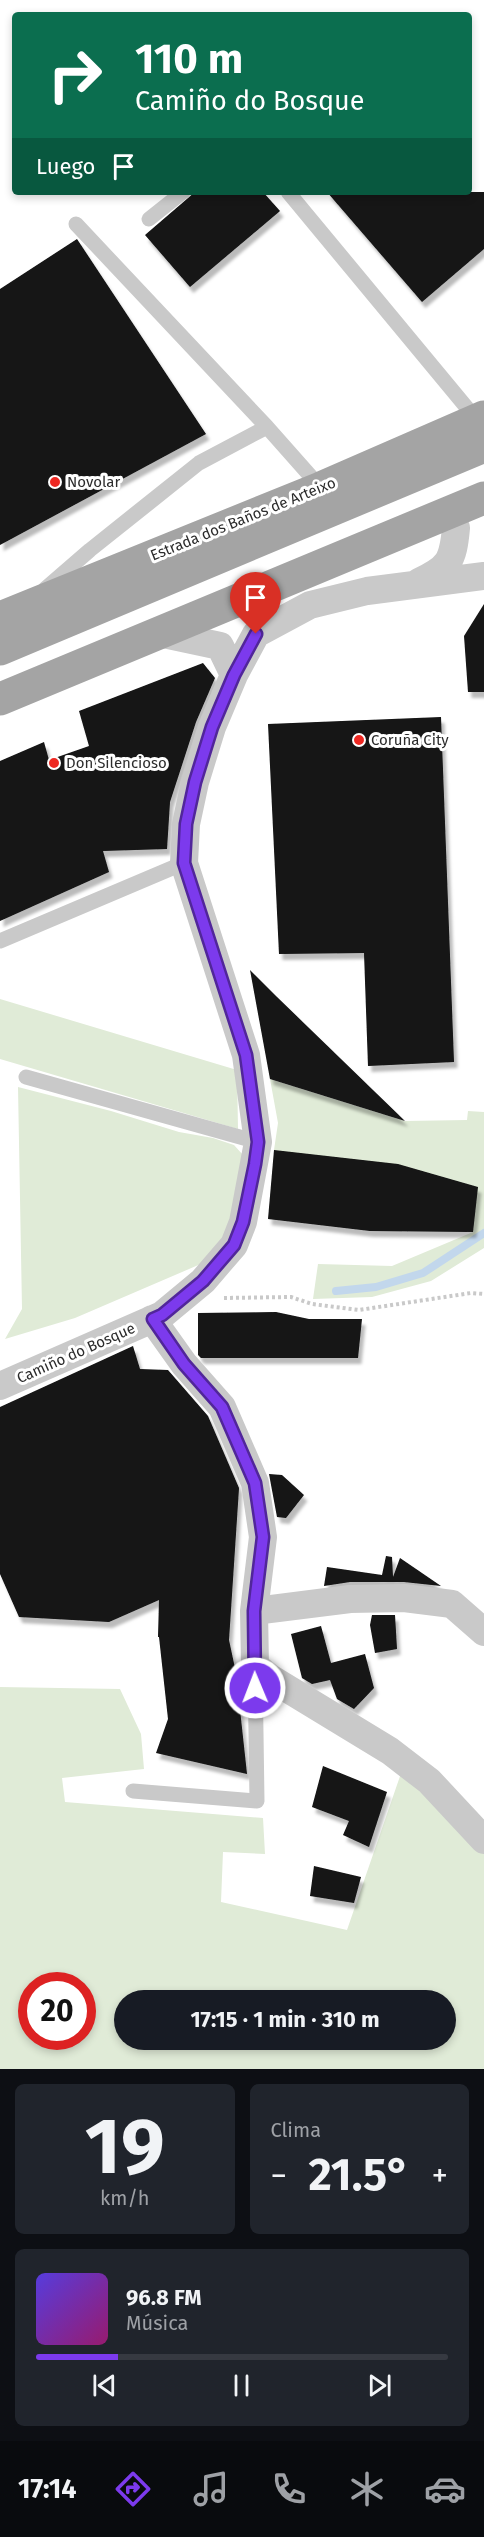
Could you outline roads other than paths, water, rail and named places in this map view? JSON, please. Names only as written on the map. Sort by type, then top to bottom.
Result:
[{"type":"main road","name":"Estrada dos Baños de Arteixo","points":[[11,614],[321,488],[482,428]]},
{"type":"main road","points":[[371,503],[482,428]]},
{"type":"main road","points":[[0,666],[371,503],[484,465]]},
{"type":"main road","name":"Estrada dos Baños de Arteixo","points":[[0,650],[371,503]]},
{"type":"main road","points":[[0,699],[159,633],[465,512]]},
{"type":"street","points":[[465,512],[466,558],[484,570]]},
{"type":"street","points":[[417,583],[440,572],[450,562],[465,512]]},
{"type":"street","points":[[417,583],[484,576]]},
{"type":"street","name":"Camiño do Bosque","points":[[0,1386],[153,1319],[203,1281],[234,1245],[243,1222],[258,1142],[246,1055],[184,863],[186,824],[195,782],[212,727],[234,675],[256,634],[310,605],[367,591],[417,583]]},
{"type":"street","points":[[159,633],[220,646],[234,675]]},
{"type":"street","name":"Camiño do Bosque","points":[[153,1319],[184,1364],[222,1407],[255,1483],[263,1537],[254,1611],[255,1666]]},
{"type":"street","points":[[254,1611],[350,1599],[404,1598],[452,1604],[484,1632]]},
{"type":"street","points":[[255,1666],[270,1678],[390,1751],[429,1780],[484,1840]]},
{"type":"lane","points":[[149,219],[179,195]]},
{"type":"lane","points":[[290,195],[482,428]]},
{"type":"lane","points":[[76,224],[267,427],[321,488]]},
{"type":"lane","points":[[11,614],[199,463],[267,427]]},
{"type":"lane","points":[[0,942],[184,863]]},
{"type":"lane","points":[[26,1077],[258,1142]]},
{"type":"lane","points":[[134,1791],[257,1801],[255,1666]]},
{"type":"waterway","points":[[336,1291],[376,1287],[423,1273],[484,1233]]},
{"type":"place","name":"Novolar","points":[[55,482]]},
{"type":"place","name":"Coruña City","points":[[359,740]]},
{"type":"place","name":"Don Silencioso","points":[[54,763]]}]
